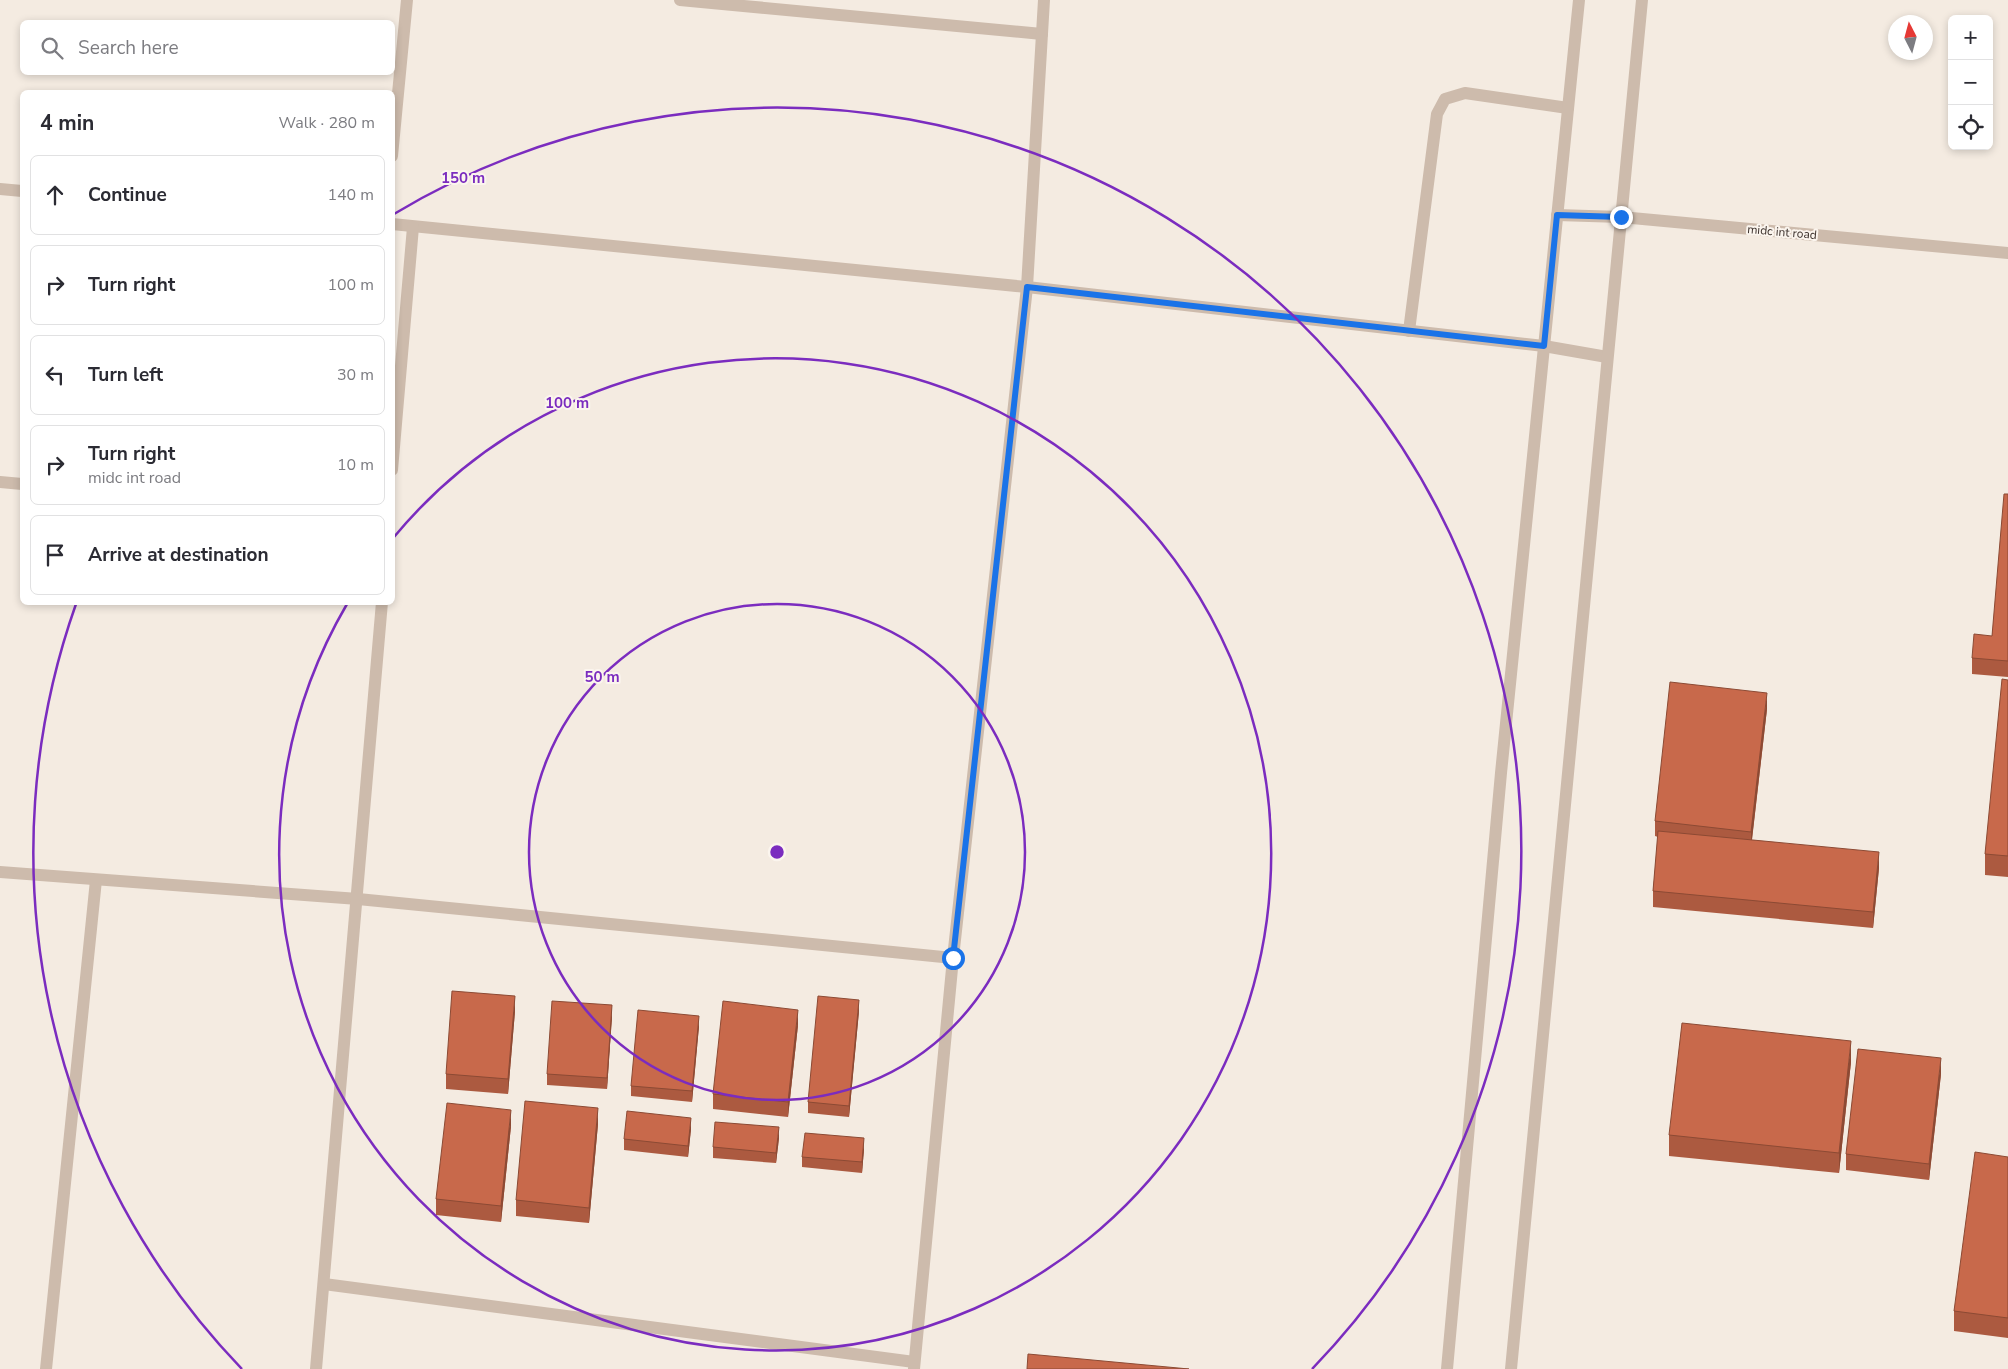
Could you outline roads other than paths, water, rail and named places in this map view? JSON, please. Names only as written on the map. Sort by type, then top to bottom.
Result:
[{"type":"street","points":[[395,125],[407,0]]},
{"type":"street","points":[[680,0],[1042,34]]},
{"type":"street","points":[[324,1284],[914,1366],[953,958],[1027,287],[1044,0]]},
{"type":"street","points":[[1447,1369],[1501,772],[1579,0]]},
{"type":"street","points":[[1511,1369],[1642,0]]},
{"type":"street","points":[[1409,331],[1437,114],[1445,99],[1465,93],[1568,108]]},
{"type":"street","points":[[0,189],[20,191]]},
{"type":"street","name":"midc int road","points":[[1557,215],[1621,217],[2008,253]]},
{"type":"street","points":[[395,224],[1027,287],[1544,346],[1607,357]]},
{"type":"street","points":[[395,435],[413,227]]},
{"type":"street","points":[[0,482],[20,484]]},
{"type":"street","points":[[316,1369],[358,899],[382,605]]},
{"type":"street","points":[[0,872],[358,899],[953,958]]},
{"type":"street","points":[[46,1369],[96,880]]}]
